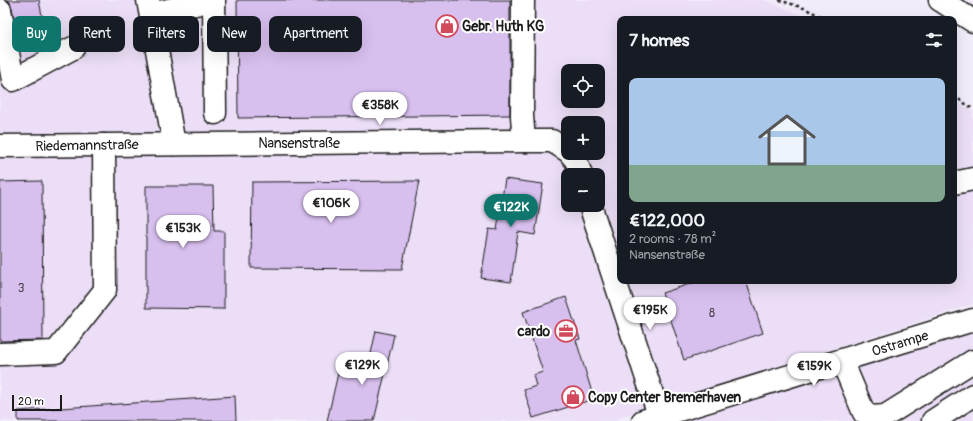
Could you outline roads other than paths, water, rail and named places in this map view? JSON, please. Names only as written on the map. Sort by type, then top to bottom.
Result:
[{"type":"street","points":[[174,144],[150,7],[214,0],[215,113]]},
{"type":"street","points":[[523,0],[522,116],[524,141]]},
{"type":"street","points":[[940,0],[973,21]]},
{"type":"street","points":[[0,10],[13,80],[69,50]]},
{"type":"street","name":"Nansenstraße","points":[[174,144],[552,141],[561,147]]},
{"type":"street","name":"Riedemannstraße","points":[[0,146],[174,144]]},
{"type":"street","points":[[0,354],[56,352],[105,290],[104,145]]},
{"type":"street","points":[[957,182],[973,179]]},
{"type":"street","points":[[593,212],[614,256],[617,268]]},
{"type":"street","points":[[621,284],[655,419]]},
{"type":"street","name":"Ostrampe","points":[[655,419],[973,320]]},
{"type":"street","points":[[842,361],[864,413],[872,417],[885,416],[973,361]]},
{"type":"street","points":[[933,421],[973,395]]},
{"type":"place","name":"Gebr. Huth KG","points":[[447,26]]},
{"type":"place","name":"cardo","points":[[566,331]]},
{"type":"place","name":"Copy Center Bremerhaven","points":[[573,397]]}]
